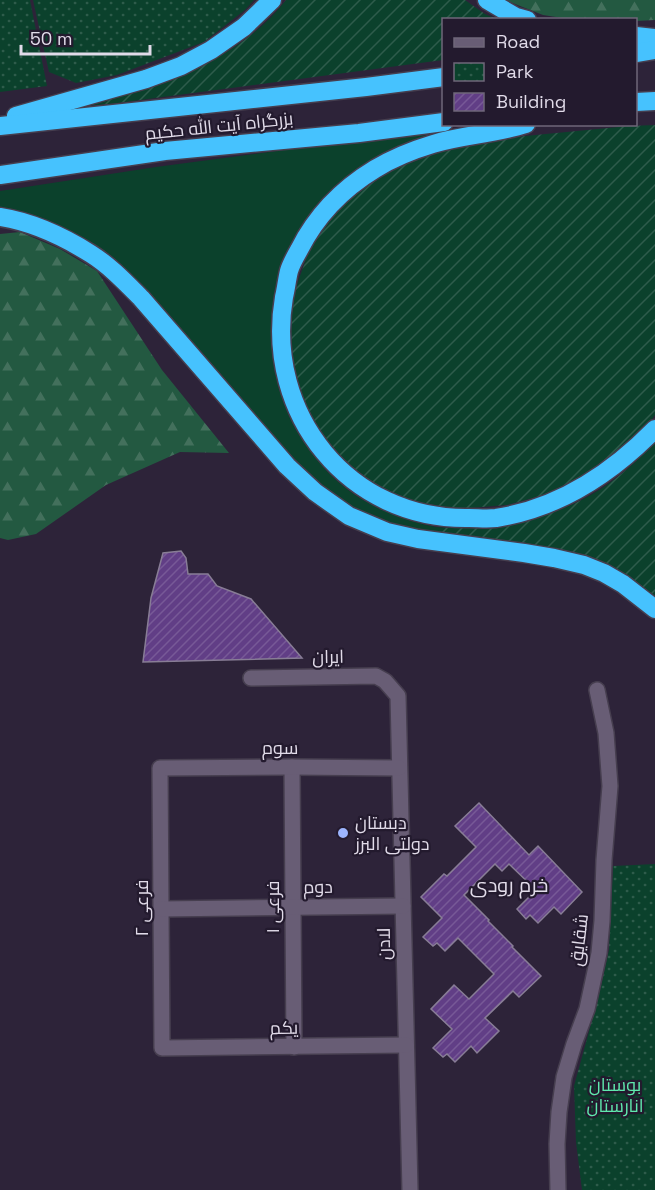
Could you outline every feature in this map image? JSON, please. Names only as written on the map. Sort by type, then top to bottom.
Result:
[{"type":"highway","points":[[0,120],[146,79],[182,66],[211,50],[244,27],[272,0]]},
{"type":"highway","points":[[487,0],[520,18]]},
{"type":"highway","points":[[637,36],[655,38]]},
{"type":"highway","points":[[637,53],[655,50]]},
{"type":"highway","name":"بزرگراه آیت الله حکیم","points":[[0,126],[442,77]]},
{"type":"highway","points":[[637,102],[655,101]]},
{"type":"highway","name":"بزرگراه آیت الله حکیم","points":[[0,174],[165,152],[359,133],[442,122]]},
{"type":"highway","points":[[520,126],[505,131],[434,144],[402,155],[375,169],[346,189],[320,215],[306,236],[289,270],[282,310],[281,338],[284,367],[300,417],[314,440],[338,468],[367,490],[398,506],[429,516],[459,519],[495,518],[551,503],[583,488],[611,470],[655,429]]},
{"type":"highway","points":[[0,217],[42,229],[91,254],[116,274],[141,298],[287,466],[315,492],[350,516],[387,532],[418,539],[525,553],[584,565],[604,573],[655,609]]},
{"type":"street","name":"ایران","points":[[251,678],[376,676],[385,681],[398,696]]},
{"type":"street","name":"شقایق","points":[[558,1190],[558,1112],[564,1077],[587,1009],[599,953],[602,921],[610,786],[606,733],[597,690]]},
{"type":"street","name":"لادن","points":[[398,696],[410,1190]]},
{"type":"street","name":"فرعی ۱","points":[[291,767],[294,1047]]},
{"type":"street","name":"سوم","points":[[160,768],[399,768]]},
{"type":"street","name":"فرعی ۲","points":[[160,768],[162,1048]]},
{"type":"street","name":"دوم","points":[[161,909],[403,906]]},
{"type":"street","name":"یکم","points":[[162,1048],[406,1045]]},
{"type":"green space","points":[[0,0],[30,0],[47,86],[0,92]]},
{"type":"green space","points":[[33,0],[254,0],[245,10],[204,42],[117,75],[76,83],[49,72]]},
{"type":"green space","points":[[286,0],[465,0],[495,18],[442,18],[442,60],[72,107],[188,72],[241,43],[265,23]]},
{"type":"green space","points":[[505,0],[655,0],[655,20],[562,18],[543,15]]},
{"type":"green space","points":[[655,125],[655,415],[651,421],[605,464],[580,479],[544,495],[507,505],[458,509],[410,501],[365,480],[322,439],[300,394],[291,353],[291,318],[295,290],[307,256],[321,229],[360,190],[382,174],[426,155],[448,148],[525,136]]},
{"type":"green space","points":[[431,133],[370,163],[342,182],[317,205],[291,247],[281,271],[271,323],[272,349],[283,400],[298,433],[323,466],[353,494],[393,515],[436,527],[436,533],[381,520],[339,499],[306,472],[133,279],[0,209],[0,191],[156,167]]},
{"type":"green space","points":[[20,232],[60,249],[97,271],[162,370],[229,453],[180,452],[106,485],[36,534],[8,540],[0,538],[0,234]]},
{"type":"green space","points":[[655,442],[655,596],[629,578],[436,533],[436,527],[478,528],[521,522],[561,509],[607,485]]},
{"type":"green space","name":"بوستان انارستان","points":[[655,864],[655,1190],[582,1190],[576,1142],[574,1086],[609,950],[613,866]]},
{"type":"building","points":[[181,551],[186,558],[188,574],[208,574],[217,586],[251,599],[302,658],[143,662],[151,598],[163,553]]},
{"type":"building","points":[[479,803],[529,855],[538,846],[582,892],[561,914],[554,907],[538,923],[530,915],[526,919],[517,909],[536,890],[509,864],[502,871],[495,864],[464,895],[541,976],[519,997],[513,991],[485,1018],[499,1031],[477,1053],[471,1046],[455,1062],[447,1054],[443,1057],[433,1048],[452,1029],[431,1009],[454,985],[469,999],[494,974],[458,938],[445,951],[437,943],[433,946],[423,937],[442,918],[421,897],[444,874],[447,876],[476,847],[455,826]]},
{"type":"place","name":"دبستان دولتی البرز","points":[[343,833]]},
{"type":"district","name":"خرم رودی","points":[[509,885]]}]
